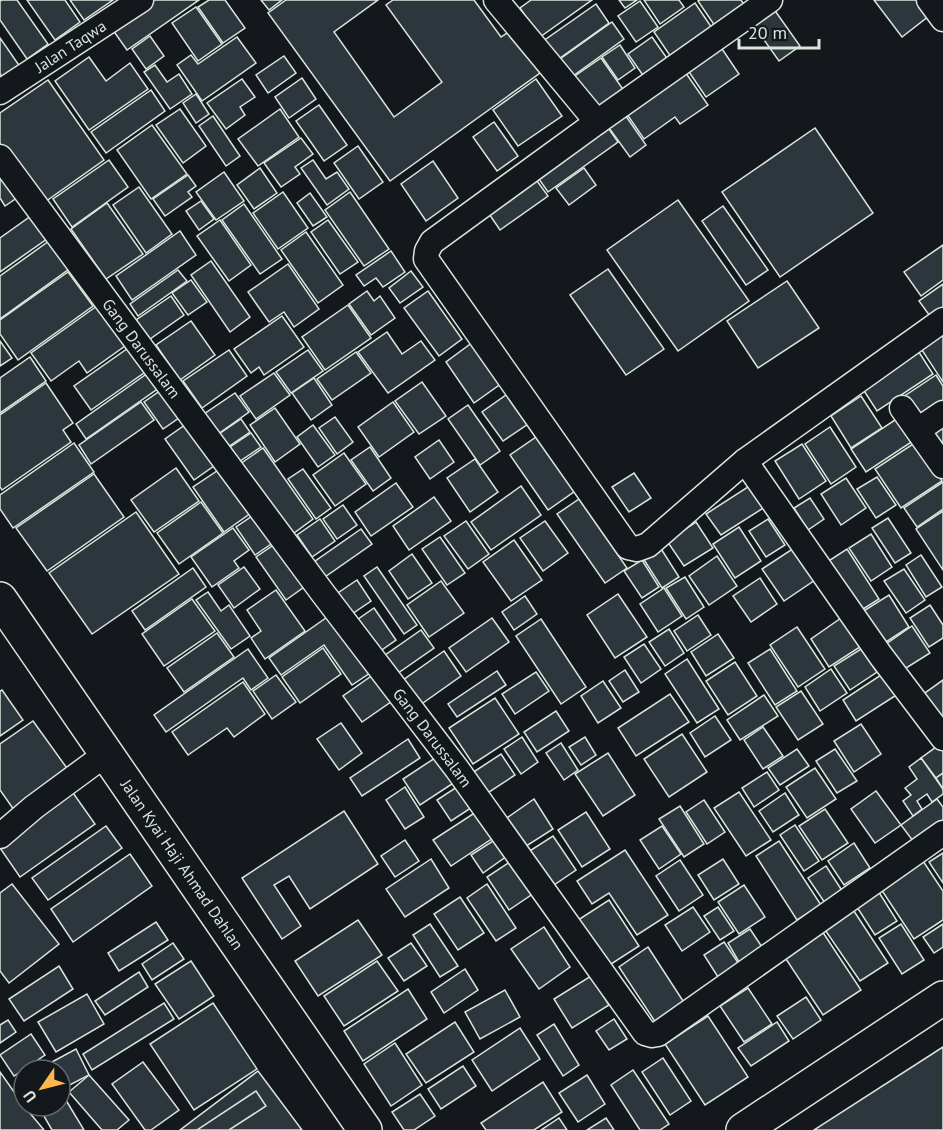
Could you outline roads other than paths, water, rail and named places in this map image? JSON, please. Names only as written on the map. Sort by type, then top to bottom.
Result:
[{"type":"main road","name":"Jalan Kyai Haji Ahmad Dahlan","points":[[0,599],[364,1130]]},
{"type":"main road","points":[[743,1130],[943,998]]},
{"type":"street","name":"Jalan Taqwa","points":[[0,92],[141,0]]},
{"type":"street","points":[[496,0],[597,122]]},
{"type":"street","points":[[770,0],[432,242],[426,259],[628,547],[637,549],[648,545],[745,461],[943,320]]},
{"type":"street","points":[[929,0],[943,19]]},
{"type":"street","name":"Gang Darussalam","points":[[0,157],[322,592],[457,769],[645,1033],[658,1034],[943,834]]},
{"type":"street","points":[[902,408],[943,465]]},
{"type":"street","points":[[918,430],[943,413]]},
{"type":"street","points":[[745,461],[881,656],[943,738]]},
{"type":"street","points":[[0,836],[34,807],[106,754]]}]
